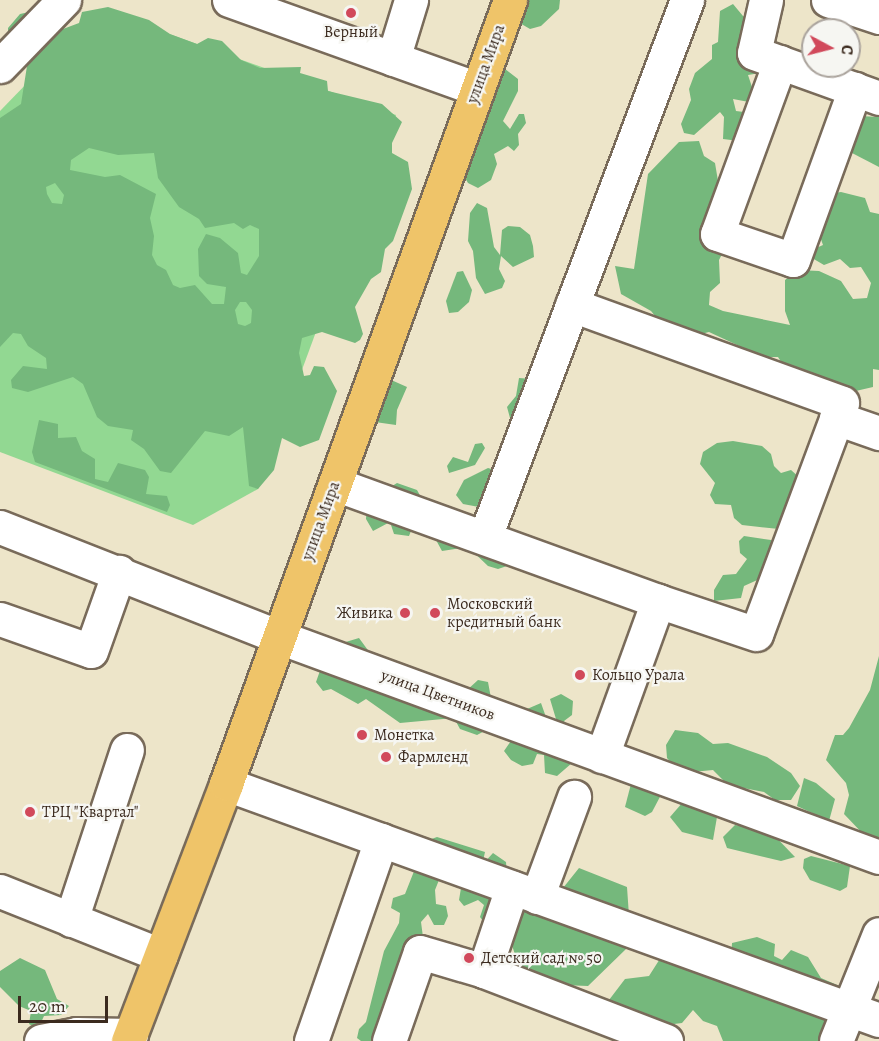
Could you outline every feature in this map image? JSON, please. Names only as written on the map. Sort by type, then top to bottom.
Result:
[{"type":"main road","name":"улица Мира","points":[[130,1038],[226,784],[510,0]]},
{"type":"street","points":[[0,66],[64,0]]},
{"type":"street","points":[[229,0],[477,89]]},
{"type":"street","points":[[393,59],[411,0]]},
{"type":"street","points":[[485,537],[687,0]]},
{"type":"street","points":[[766,0],[754,53],[780,62],[867,94],[793,260],[717,234],[780,62]]},
{"type":"street","points":[[828,0],[879,17]]},
{"type":"street","points":[[334,484],[756,634],[842,403],[572,305]]},
{"type":"street","points":[[836,418],[879,433]]},
{"type":"street","name":"улица Цветников","points":[[0,527],[279,637],[879,857]]},
{"type":"street","points":[[0,619],[91,651],[119,572]]},
{"type":"street","points":[[602,756],[658,601]]},
{"type":"street","points":[[71,920],[127,750]]},
{"type":"street","points":[[226,784],[865,1015]]},
{"type":"street","points":[[484,971],[574,797]]},
{"type":"street","points":[[311,1041],[381,840]]},
{"type":"street","points":[[0,891],[161,955]]},
{"type":"street","points":[[836,1041],[865,1015],[879,934]]},
{"type":"street","points":[[389,1041],[420,952],[484,971],[666,1041]]},
{"type":"street","points":[[41,1041],[76,1034],[130,1038]]},
{"type":"green space","points":[[517,0],[560,0],[559,9],[541,26],[530,29],[518,22]]},
{"type":"green space","points":[[733,4],[743,16],[752,20],[760,73],[748,75],[752,87],[758,90],[749,102],[733,99],[736,111],[752,113],[739,141],[723,139],[724,117],[720,112],[694,135],[684,133],[681,124],[691,100],[689,89],[695,73],[712,59],[712,45],[718,42],[720,11]]},
{"type":"green space","points":[[108,7],[149,20],[170,34],[197,44],[208,38],[222,41],[241,60],[260,68],[301,67],[300,73],[327,81],[328,91],[382,104],[402,122],[392,143],[392,153],[408,162],[412,189],[393,241],[385,249],[381,272],[371,279],[355,307],[363,334],[355,343],[322,332],[302,338],[299,353],[304,376],[310,375],[314,366],[324,367],[337,391],[319,440],[300,447],[282,438],[274,470],[258,489],[249,486],[243,427],[229,436],[205,431],[171,473],[160,471],[144,449],[131,440],[133,430],[108,426],[97,417],[83,384],[73,377],[28,392],[12,388],[11,380],[23,366],[47,369],[46,358],[28,346],[21,334],[13,333],[0,347],[0,118],[21,104],[27,66],[24,54],[8,37],[8,28],[20,14],[43,9],[63,29],[79,23],[82,12]],"holes":[[[89,148],[118,155],[154,153],[158,178],[179,207],[199,219],[205,228],[234,223],[243,229],[250,225],[259,229],[259,256],[247,275],[241,273],[238,253],[220,238],[206,234],[198,249],[199,276],[207,284],[226,287],[224,304],[212,304],[195,285],[180,288],[173,285],[166,270],[157,265],[152,255],[154,236],[150,218],[156,194],[120,175],[105,177],[70,170],[71,160]],[[55,183],[64,195],[62,204],[52,203],[47,194],[46,187]],[[240,302],[246,302],[252,310],[251,323],[245,326],[238,324],[235,310]]]},
{"type":"green space","points":[[99,9],[396,115],[258,489],[193,525],[0,452],[0,111]]},
{"type":"green space","points":[[505,69],[518,79],[518,91],[503,121],[510,129],[519,114],[524,114],[526,123],[518,134],[519,145],[514,151],[508,146],[494,154],[497,164],[491,180],[478,188],[468,183],[461,171],[467,153],[476,147],[482,131],[497,74]]},
{"type":"green space","points":[[860,116],[879,117],[879,167],[852,153],[847,142]]},
{"type":"green space","points":[[699,141],[704,156],[715,163],[721,199],[725,248],[719,260],[720,283],[710,292],[709,305],[723,311],[790,325],[785,311],[785,280],[798,270],[819,271],[841,281],[853,299],[867,298],[871,283],[861,267],[850,268],[840,259],[824,265],[812,258],[814,249],[823,245],[818,231],[828,194],[841,192],[865,198],[870,212],[879,214],[879,370],[873,369],[873,387],[847,393],[785,368],[778,357],[763,357],[709,332],[697,335],[660,322],[651,311],[621,294],[615,266],[634,269],[648,174],[679,142]]},
{"type":"green space","points":[[477,203],[487,208],[494,247],[500,255],[502,230],[508,226],[520,227],[530,235],[534,257],[513,267],[501,256],[499,269],[505,281],[502,288],[485,294],[476,278],[473,251],[468,241],[470,213]]},
{"type":"green space","points":[[463,271],[472,290],[469,302],[458,312],[449,313],[446,301],[457,272]]},
{"type":"green space","points":[[519,378],[532,379],[522,424],[510,418],[507,407],[516,396]]},
{"type":"green space","points":[[389,379],[407,387],[397,410],[396,425],[375,422]]},
{"type":"green space","points":[[39,420],[58,424],[58,438],[76,437],[82,451],[95,459],[95,479],[108,482],[118,463],[145,470],[149,477],[146,494],[167,496],[170,505],[167,512],[35,462],[32,452]]},
{"type":"green space","points":[[733,441],[762,446],[771,454],[774,466],[781,473],[791,470],[800,478],[779,529],[742,525],[734,518],[731,505],[715,504],[710,495],[715,483],[700,464],[703,452],[717,443]]},
{"type":"green space","points":[[482,443],[485,448],[475,465],[449,473],[447,466],[453,457],[468,462],[475,444]]},
{"type":"green space","points":[[488,468],[498,471],[479,507],[463,504],[456,495],[464,480]]},
{"type":"green space","points":[[397,483],[417,490],[423,501],[409,536],[394,534],[390,522],[373,531],[366,519],[367,502]]},
{"type":"green space","points":[[438,531],[513,564],[498,569],[488,566],[468,547],[442,551],[436,540]]},
{"type":"green space","points":[[744,536],[771,540],[774,545],[764,577],[744,586],[741,598],[714,601],[714,590],[723,575],[736,574],[747,559],[740,553],[739,541]]},
{"type":"green space","points":[[359,638],[370,653],[466,691],[478,680],[488,682],[496,725],[477,735],[460,729],[454,718],[400,723],[366,699],[358,704],[331,689],[323,691],[316,682],[322,665],[339,644]]},
{"type":"green space","points":[[879,656],[879,838],[866,837],[844,814],[849,795],[846,783],[826,760],[835,735],[843,735],[849,728],[870,690]]},
{"type":"green space","points":[[561,694],[573,701],[572,715],[564,721],[578,746],[572,763],[557,776],[545,773],[544,755],[537,754],[533,764],[522,766],[511,760],[504,751],[515,735],[520,712],[541,703],[547,720],[556,719],[550,699]]},
{"type":"green space","points":[[675,730],[698,733],[713,744],[728,743],[767,757],[791,773],[800,786],[791,800],[775,800],[764,792],[728,785],[713,770],[692,772],[675,767],[667,758],[666,745]]},
{"type":"green space","points":[[804,778],[816,783],[835,799],[829,821],[797,806]]},
{"type":"green space","points":[[632,780],[662,793],[652,812],[645,816],[625,807]]},
{"type":"green space","points":[[683,802],[711,804],[717,817],[713,840],[682,832],[670,817]]},
{"type":"green space","points":[[735,825],[770,831],[795,857],[781,861],[727,848],[723,837]]},
{"type":"green space","points":[[437,837],[485,852],[483,861],[441,875],[435,890],[436,904],[446,906],[448,916],[444,925],[434,925],[428,914],[421,922],[423,937],[382,1041],[361,1041],[357,1038],[359,1029],[366,1022],[384,951],[399,923],[400,913],[391,908],[393,898],[405,894],[426,841]]},
{"type":"green space","points":[[493,853],[506,862],[507,876],[486,925],[480,917],[484,905],[478,900],[464,906],[459,900],[461,888]]},
{"type":"green space","points":[[811,856],[850,866],[847,887],[840,891],[810,880],[803,868],[804,859]]},
{"type":"green space","points":[[579,868],[627,887],[630,930],[626,949],[588,986],[562,985],[519,967],[510,939],[512,913],[559,893]]},
{"type":"green space","points":[[757,937],[775,944],[774,956],[782,960],[791,950],[808,957],[821,978],[851,991],[860,1028],[851,1041],[723,1041],[717,1026],[703,1021],[693,1010],[682,1023],[674,1024],[646,1020],[613,1008],[609,1000],[625,979],[649,976],[663,954],[674,965],[685,957],[731,961],[732,943]]},
{"type":"green space","points":[[20,958],[45,970],[57,999],[69,1006],[61,1015],[44,1016],[38,1029],[29,1024],[31,1011],[19,1006],[0,987],[0,971]]},
{"type":"place","name":"Верный","points":[[351,13]]},
{"type":"place","name":"Живика","points":[[405,613]]},
{"type":"place","name":"Московский кредитный банк","points":[[435,613]]},
{"type":"place","name":"Кольцо Урала","points":[[580,675]]},
{"type":"place","name":"Монетка","points":[[362,735]]},
{"type":"place","name":"Фармленд","points":[[386,757]]},
{"type":"place","name":"ТРЦ \"Квартал\"","points":[[30,812]]},
{"type":"place","name":"Детский сад № 50","points":[[469,958]]}]
